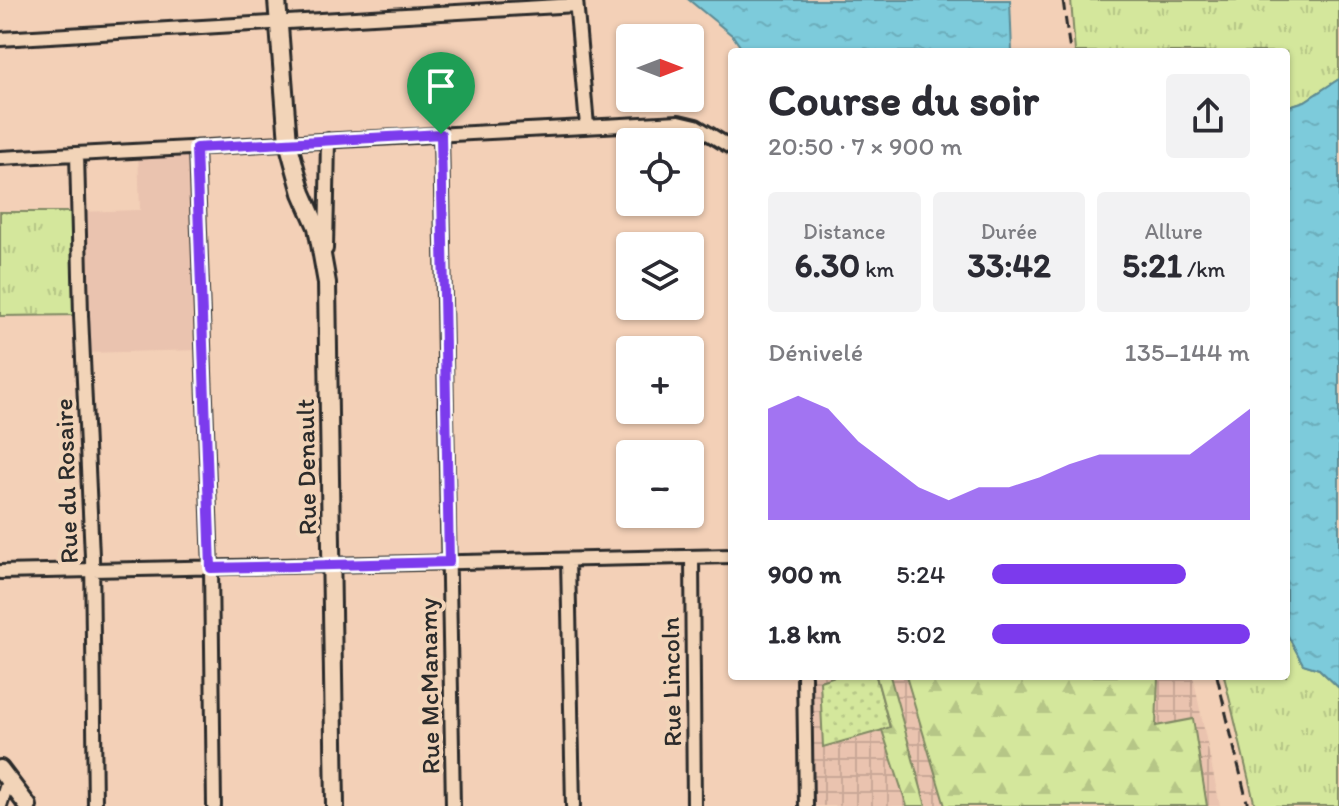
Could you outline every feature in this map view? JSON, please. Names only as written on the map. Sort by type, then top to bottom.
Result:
[{"type":"main road","name":"Rue Denault","points":[[277,0],[291,160],[317,227],[325,272],[333,565],[335,806]]},
{"type":"main road","points":[[4,775],[27,804]]},
{"type":"street","points":[[0,39],[576,2],[587,126]]},
{"type":"street","points":[[0,158],[679,122],[696,126],[728,146]]},
{"type":"street","name":"Rue McManamy","points":[[441,134],[453,806]]},
{"type":"street","name":"Rue Denault","points":[[325,272],[328,140]]},
{"type":"street","points":[[196,148],[211,568],[214,806]]},
{"type":"street","name":"Rue du Rosaire","points":[[77,154],[92,570],[95,806]]},
{"type":"street","points":[[0,572],[728,556]]},
{"type":"street","name":"Rue Lincoln","points":[[692,557],[694,806]]},
{"type":"street","points":[[568,560],[573,806]]},
{"type":"street","points":[[804,680],[806,806]]},
{"type":"shaded area","points":[[196,148],[202,350],[83,353],[79,212],[140,210],[138,151]]},
{"type":"shaded area","points":[[804,680],[1194,680],[1220,806],[806,806]]},
{"type":"green space","points":[[1071,0],[1339,0],[1339,79],[1305,101],[1290,106],[1290,48],[1075,48]]},
{"type":"green space","points":[[0,212],[79,212],[81,315],[0,316]]},
{"type":"green space","points":[[1290,640],[1303,664],[1319,669],[1339,688],[1339,806],[1255,806],[1225,680],[1290,680]]},
{"type":"green space","points":[[877,680],[890,728],[823,747],[820,681]]},
{"type":"green space","points":[[877,680],[891,680],[926,806],[907,806],[882,730],[890,727]]},
{"type":"green space","points":[[907,680],[1158,680],[1156,726],[1193,719],[1207,806],[945,806]]},
{"type":"water","points":[[689,0],[1010,0],[1012,48],[741,48],[733,36]]},
{"type":"water","points":[[1339,79],[1339,688],[1319,669],[1303,664],[1290,640],[1290,106],[1305,101]]},
{"type":"railway","points":[[1063,0],[1069,48]]},
{"type":"railway","points":[[1218,680],[1248,806]]},
{"type":"route","points":[[441,134],[449,562],[211,568],[196,148],[441,134]]}]
